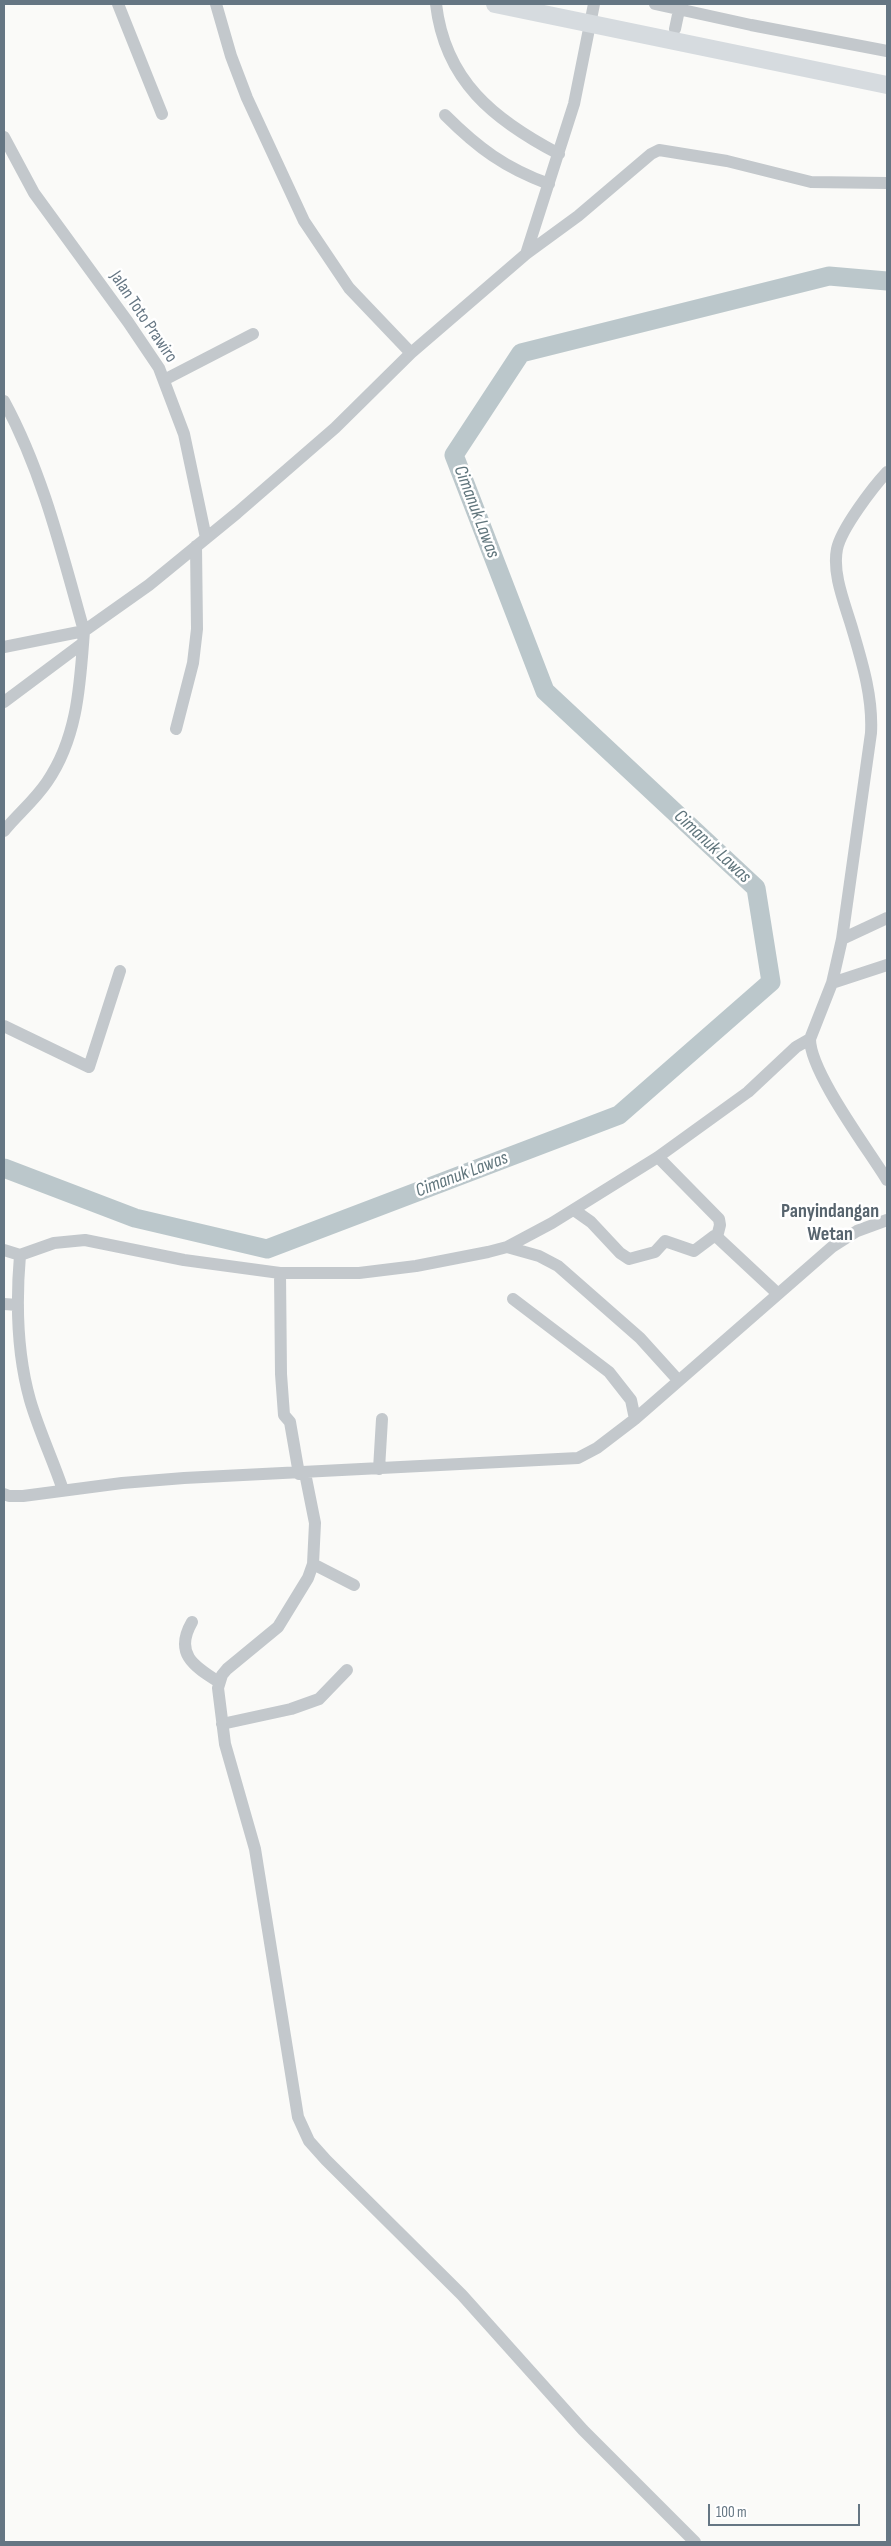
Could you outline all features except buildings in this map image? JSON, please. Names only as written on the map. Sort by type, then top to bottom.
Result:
[{"type":"main road","points":[[495,4],[591,17],[755,54],[882,79]]},
{"type":"main road","points":[[554,4],[591,17]]},
{"type":"street","points":[[118,4],[162,114]]},
{"type":"street","points":[[216,4],[231,56],[247,98],[304,221],[324,253],[350,288],[411,353]]},
{"type":"street","points":[[436,4],[444,44],[462,79],[510,125],[528,138],[559,154]]},
{"type":"street","points":[[655,4],[887,51]]},
{"type":"street","points":[[673,35],[679,10]]},
{"type":"street","points":[[526,254],[559,154],[578,88],[591,17]]},
{"type":"street","points":[[445,115],[503,164],[518,173],[549,184]]},
{"type":"street","name":"Jalan Toto Prawiro","points":[[4,137],[34,193],[128,322],[164,380],[184,434],[201,542],[197,629],[193,663],[176,729]]},
{"type":"street","points":[[4,702],[201,542],[335,428],[411,353],[526,254],[578,216],[651,154],[659,150],[727,161],[811,182],[887,183]]},
{"type":"street","points":[[164,380],[253,334]]},
{"type":"street","points":[[4,401],[39,479],[52,516],[84,637],[75,721],[61,758],[46,783],[4,831]]},
{"type":"street","points":[[887,472],[870,493],[843,534],[837,549],[842,595],[860,655],[872,716],[860,821],[842,939],[832,984],[810,1039],[813,1059],[819,1072],[887,1180]]},
{"type":"street","points":[[4,646],[84,637]]},
{"type":"street","points":[[842,939],[887,918]]},
{"type":"street","points":[[832,984],[887,965]]},
{"type":"street","points":[[4,1026],[90,1067],[120,972]]},
{"type":"street","points":[[4,1250],[20,1255],[54,1243],[85,1240],[184,1260],[280,1273],[359,1273],[416,1266],[507,1247],[574,1210],[658,1157],[748,1092],[796,1047],[810,1039]]},
{"type":"street","points":[[658,1157],[719,1219],[720,1225],[717,1237]]},
{"type":"street","points":[[574,1210],[591,1222],[620,1253],[629,1259],[655,1252],[666,1241],[694,1251],[714,1236],[717,1237]]},
{"type":"street","points":[[4,1494],[13,1496],[184,1478],[572,1460],[597,1448],[635,1419],[777,1294],[847,1237],[887,1220]]},
{"type":"street","points":[[717,1237],[777,1294]]},
{"type":"street","points":[[507,1247],[539,1256],[558,1266],[640,1338],[678,1380]]},
{"type":"street","points":[[20,1255],[18,1304],[22,1355],[30,1397],[63,1490]]},
{"type":"street","points":[[280,1273],[281,1374],[284,1415],[290,1422],[315,1524],[313,1564],[308,1578],[278,1627],[228,1669],[218,1682],[222,1724],[232,1773],[254,1850],[298,2117],[309,2141],[462,2295],[583,2430],[695,2542]]},
{"type":"street","points":[[512,1299],[610,1372],[631,1400],[635,1419]]},
{"type":"street","points":[[4,1304],[18,1304]]},
{"type":"street","points":[[379,1469],[382,1419]]},
{"type":"street","points":[[313,1564],[354,1585]]},
{"type":"street","points":[[192,1622],[184,1636],[186,1653],[198,1668],[218,1682]]},
{"type":"street","points":[[222,1724],[291,1709],[316,1700],[347,1670]]},
{"type":"waterway","name":"Cimanuk Lawas","points":[[4,1168],[135,1218],[267,1249],[619,1115],[771,982],[756,888],[545,691],[454,455],[521,353],[829,276],[887,281]]},
{"type":"district","name":"Panyindangan Wetan","points":[[830,1224]]}]
